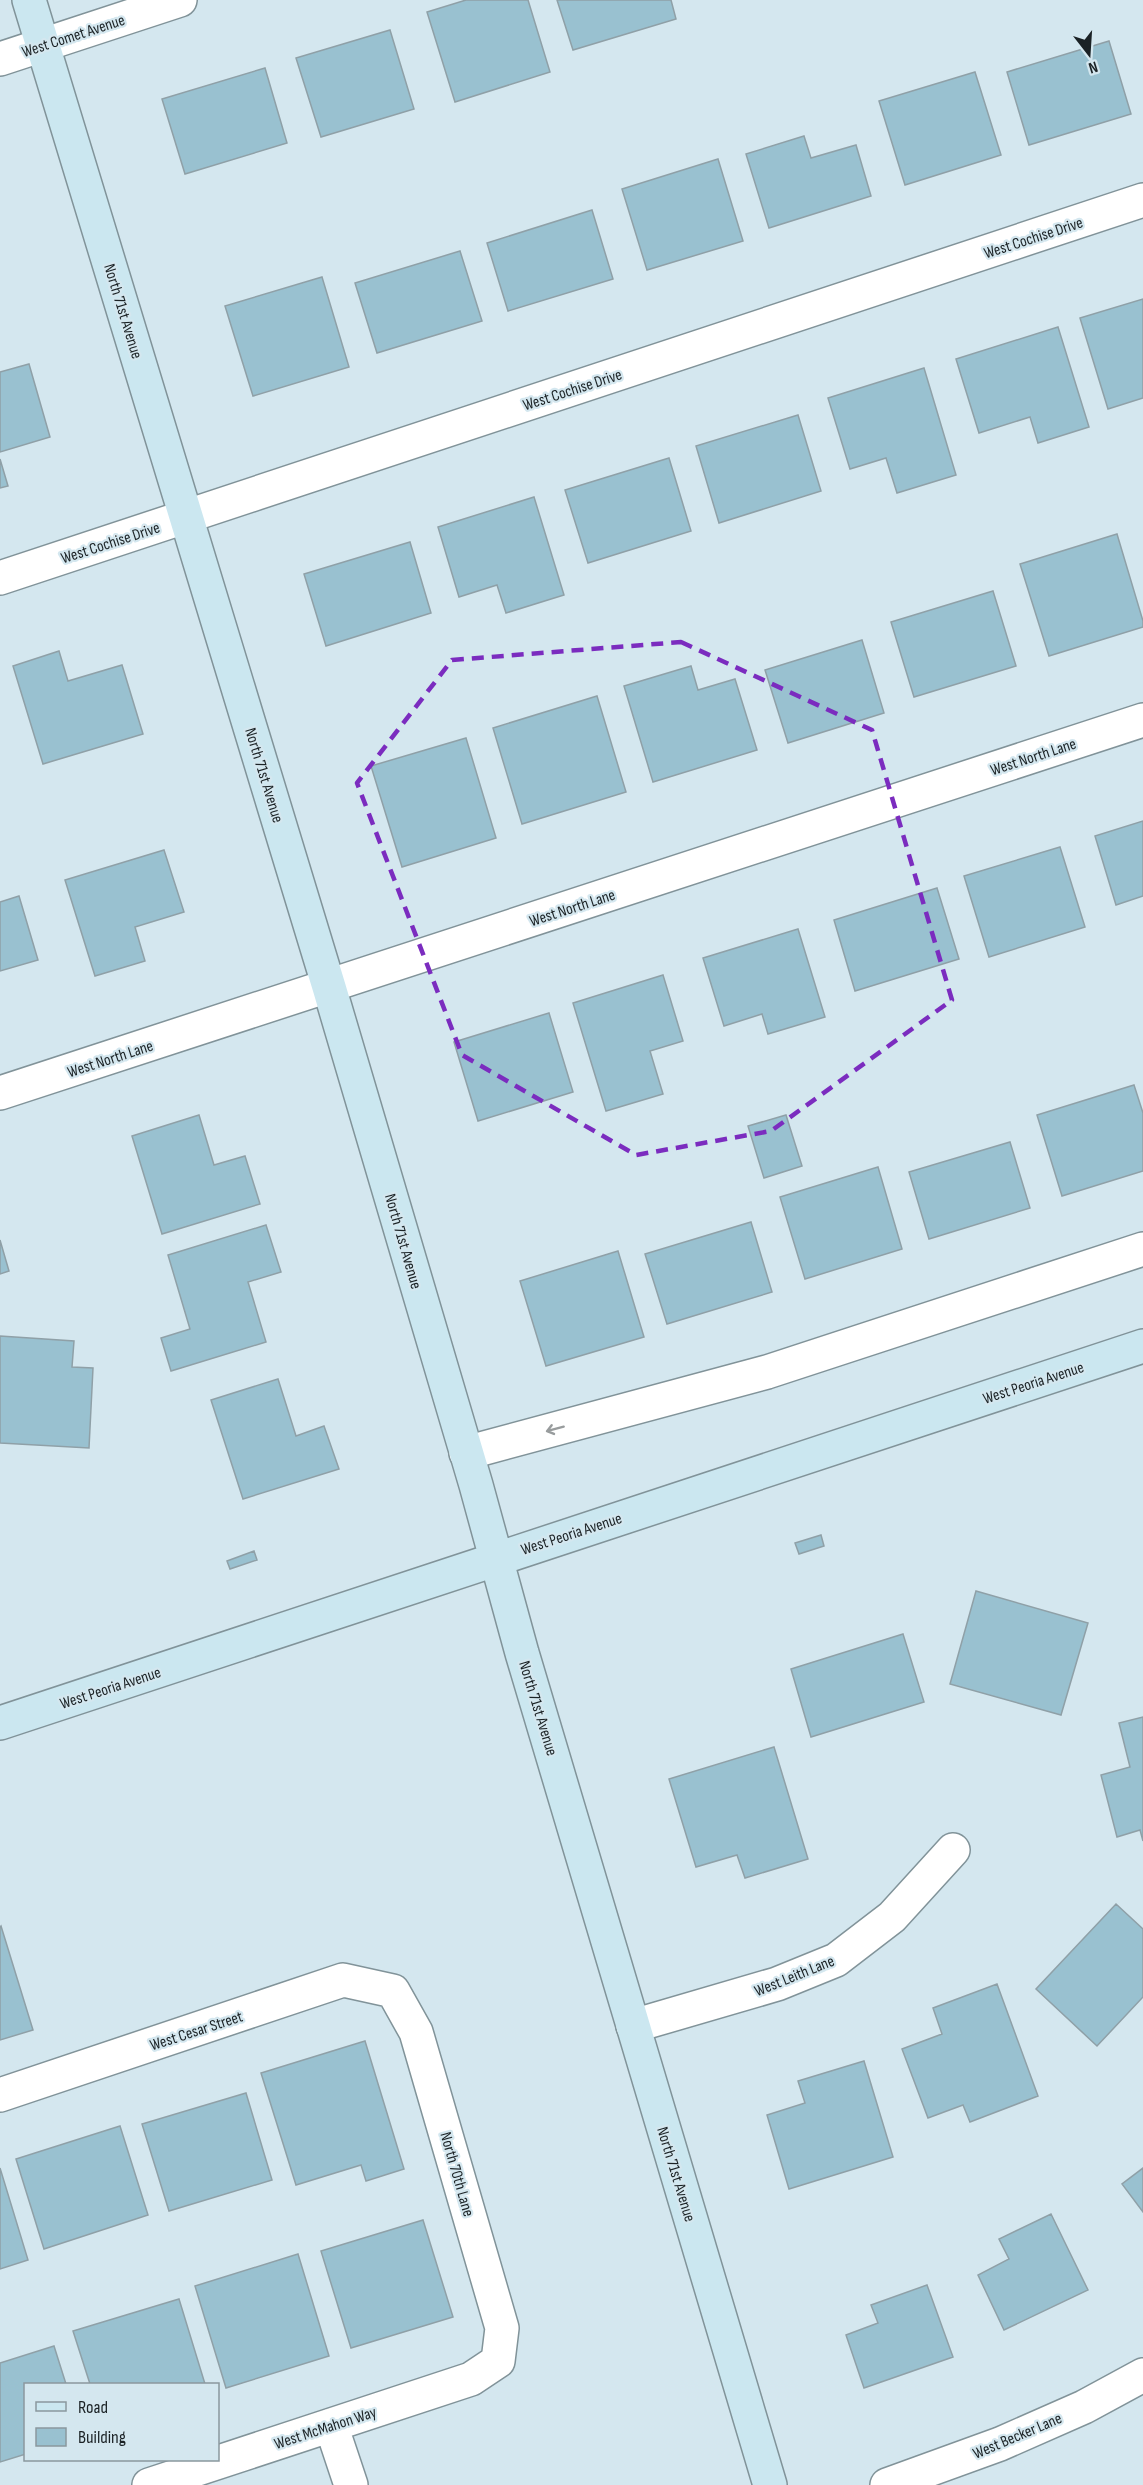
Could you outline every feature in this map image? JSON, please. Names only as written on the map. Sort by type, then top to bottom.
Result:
[{"type":"street","name":"North 71st Avenue","points":[[29,0],[330,987],[497,1558],[522,1653],[770,2485]]},
{"type":"street","name":"West Comet Avenue","points":[[0,59],[180,0]]},
{"type":"street","name":"West Cochise Drive","points":[[0,578],[1143,200]]},
{"type":"street","name":"West North Lane","points":[[0,1094],[1143,720]]},
{"type":"street","points":[[466,1453],[766,1372],[1143,1250]]},
{"type":"street","name":"West Peoria Avenue","points":[[0,1723],[1143,1346]]},
{"type":"street","name":"West Leith Lane","points":[[633,2026],[777,1984],[836,1960],[892,1917],[953,1850]]},
{"type":"street","name":"West Cesar Street","points":[[0,2095],[343,1980],[393,1991]]},
{"type":"street","name":"North 70th Lane","points":[[393,1991],[416,2032],[502,2328],[498,2361]]},
{"type":"street","name":"West McMahon Way","points":[[149,2485],[471,2379],[498,2361]]},
{"type":"street","name":"West Becker Lane","points":[[887,2485],[1000,2444],[1084,2407],[1143,2375]]},
{"type":"street","points":[[331,2425],[351,2485]]},
{"type":"highlighted area","points":[[681,642],[872,730],[952,1000],[771,1131],[636,1155],[462,1055],[357,783],[452,660]]},
{"type":"building","points":[[466,0],[528,0],[550,72],[455,102],[427,12]]},
{"type":"building","points":[[557,0],[671,0],[676,19],[573,50]]},
{"type":"building","points":[[390,30],[414,109],[321,137],[296,58]]},
{"type":"building","points":[[1109,41],[1131,114],[1029,145],[1007,72]]},
{"type":"building","points":[[265,68],[287,143],[185,174],[162,99]]},
{"type":"building","points":[[975,72],[1001,155],[905,185],[879,101]]},
{"type":"building","points":[[804,136],[811,158],[856,145],[871,196],[769,228],[746,154]]},
{"type":"building","points":[[718,159],[743,241],[647,270],[622,189]]},
{"type":"building","points":[[592,210],[613,279],[508,311],[487,243]]},
{"type":"building","points":[[460,251],[482,321],[377,353],[355,283]]},
{"type":"building","points":[[322,277],[349,367],[253,396],[225,306]]},
{"type":"building","points":[[1143,299],[1143,398],[1108,409],[1080,318]]},
{"type":"building","points":[[1058,327],[1089,427],[1038,443],[1030,417],[979,433],[956,359]]},
{"type":"building","points":[[29,364],[50,437],[0,452],[0,372]]},
{"type":"building","points":[[924,368],[956,475],[897,493],[886,458],[850,469],[828,398]]},
{"type":"building","points":[[798,415],[821,491],[719,523],[696,446]]},
{"type":"building","points":[[669,458],[691,531],[588,563],[565,490]]},
{"type":"building","points":[[0,459],[8,486],[0,488]]},
{"type":"building","points":[[534,497],[564,595],[506,613],[497,585],[459,597],[438,527]]},
{"type":"building","points":[[1117,534],[1143,627],[1049,656],[1020,564]]},
{"type":"building","points":[[410,542],[431,613],[326,646],[304,574]]},
{"type":"building","points":[[993,591],[1016,666],[914,697],[891,622]]},
{"type":"building","points":[[862,640],[884,713],[788,743],[765,670]]},
{"type":"building","points":[[59,651],[68,681],[122,665],[143,734],[43,764],[13,666]]},
{"type":"building","points":[[691,666],[698,690],[735,679],[757,750],[653,782],[624,686]]},
{"type":"building","points":[[597,696],[626,792],[522,824],[493,728]]},
{"type":"building","points":[[466,738],[496,838],[402,867],[371,766]]},
{"type":"building","points":[[1143,821],[1143,896],[1116,905],[1095,836]]},
{"type":"building","points":[[1060,847],[1085,927],[989,957],[964,876]]},
{"type":"building","points":[[164,850],[184,912],[135,927],[145,961],[95,976],[65,880]]},
{"type":"building","points":[[937,888],[959,959],[855,991],[834,920]]},
{"type":"building","points":[[19,896],[38,960],[0,971],[0,902]]},
{"type":"building","points":[[798,929],[825,1017],[768,1034],[762,1014],[724,1026],[703,958]]},
{"type":"building","points":[[663,975],[683,1041],[650,1051],[663,1094],[606,1111],[573,1003]]},
{"type":"building","points":[[549,1013],[573,1092],[478,1121],[454,1042]]},
{"type":"building","points":[[1134,1085],[1143,1113],[1143,1171],[1062,1196],[1037,1115]]},
{"type":"building","points":[[199,1115],[214,1165],[245,1156],[260,1204],[162,1234],[132,1136]]},
{"type":"building","points":[[786,1115],[802,1166],[764,1178],[748,1126]]},
{"type":"building","points":[[1010,1142],[1030,1208],[929,1239],[909,1172]]},
{"type":"building","points":[[878,1167],[902,1249],[805,1279],[780,1197]]},
{"type":"building","points":[[751,1222],[772,1292],[667,1324],[645,1254]]},
{"type":"building","points":[[266,1225],[281,1272],[248,1282],[266,1342],[171,1371],[161,1338],[190,1329],[168,1255]]},
{"type":"building","points":[[0,1240],[9,1271],[0,1274]]},
{"type":"building","points":[[618,1251],[644,1337],[546,1366],[520,1281]]},
{"type":"building","points":[[0,1336],[74,1341],[72,1367],[93,1368],[89,1448],[0,1443]]},
{"type":"building","points":[[278,1379],[296,1436],[324,1426],[339,1469],[243,1499],[211,1400]]},
{"type":"building","points":[[821,1535],[824,1546],[799,1554],[795,1543]]},
{"type":"building","points":[[254,1551],[257,1560],[230,1569],[227,1561]]},
{"type":"building","points":[[976,1591],[1088,1623],[1061,1715],[950,1684]]},
{"type":"building","points":[[903,1634],[924,1702],[811,1737],[791,1669]]},
{"type":"building","points":[[1143,1717],[1143,1841],[1140,1830],[1117,1837],[1101,1775],[1130,1767],[1119,1723]]},
{"type":"building","points":[[774,1747],[808,1859],[745,1878],[737,1855],[696,1867],[669,1779]]},
{"type":"building","points":[[1116,1904],[1143,1929],[1143,1997],[1097,2046],[1036,1989]]},
{"type":"building","points":[[0,1927],[33,2030],[0,2040]]},
{"type":"building","points":[[997,1984],[1038,2096],[970,2122],[963,2105],[928,2118],[902,2049],[942,2034],[933,2008]]},
{"type":"building","points":[[365,2041],[404,2169],[366,2181],[361,2165],[296,2185],[261,2073]]},
{"type":"building","points":[[864,2061],[893,2157],[789,2189],[767,2115],[805,2103],[798,2081]]},
{"type":"building","points":[[246,2093],[272,2180],[169,2211],[142,2124]]},
{"type":"building","points":[[120,2126],[148,2215],[44,2249],[16,2159]]},
{"type":"building","points":[[0,2168],[28,2260],[0,2269]]},
{"type":"building","points":[[1143,2168],[1143,2212],[1122,2184]]},
{"type":"building","points":[[1051,2214],[1088,2290],[1004,2330],[978,2275],[1009,2259],[999,2239]]},
{"type":"building","points":[[423,2220],[453,2317],[351,2348],[321,2251]]},
{"type":"building","points":[[298,2254],[329,2356],[226,2388],[195,2286]]},
{"type":"building","points":[[927,2285],[953,2357],[864,2388],[846,2335],[878,2323],[871,2305]]},
{"type":"building","points":[[179,2299],[205,2383],[90,2383],[73,2331]]},
{"type":"building","points":[[54,2346],[66,2383],[24,2383],[24,2455],[0,2462],[0,2363]]}]
